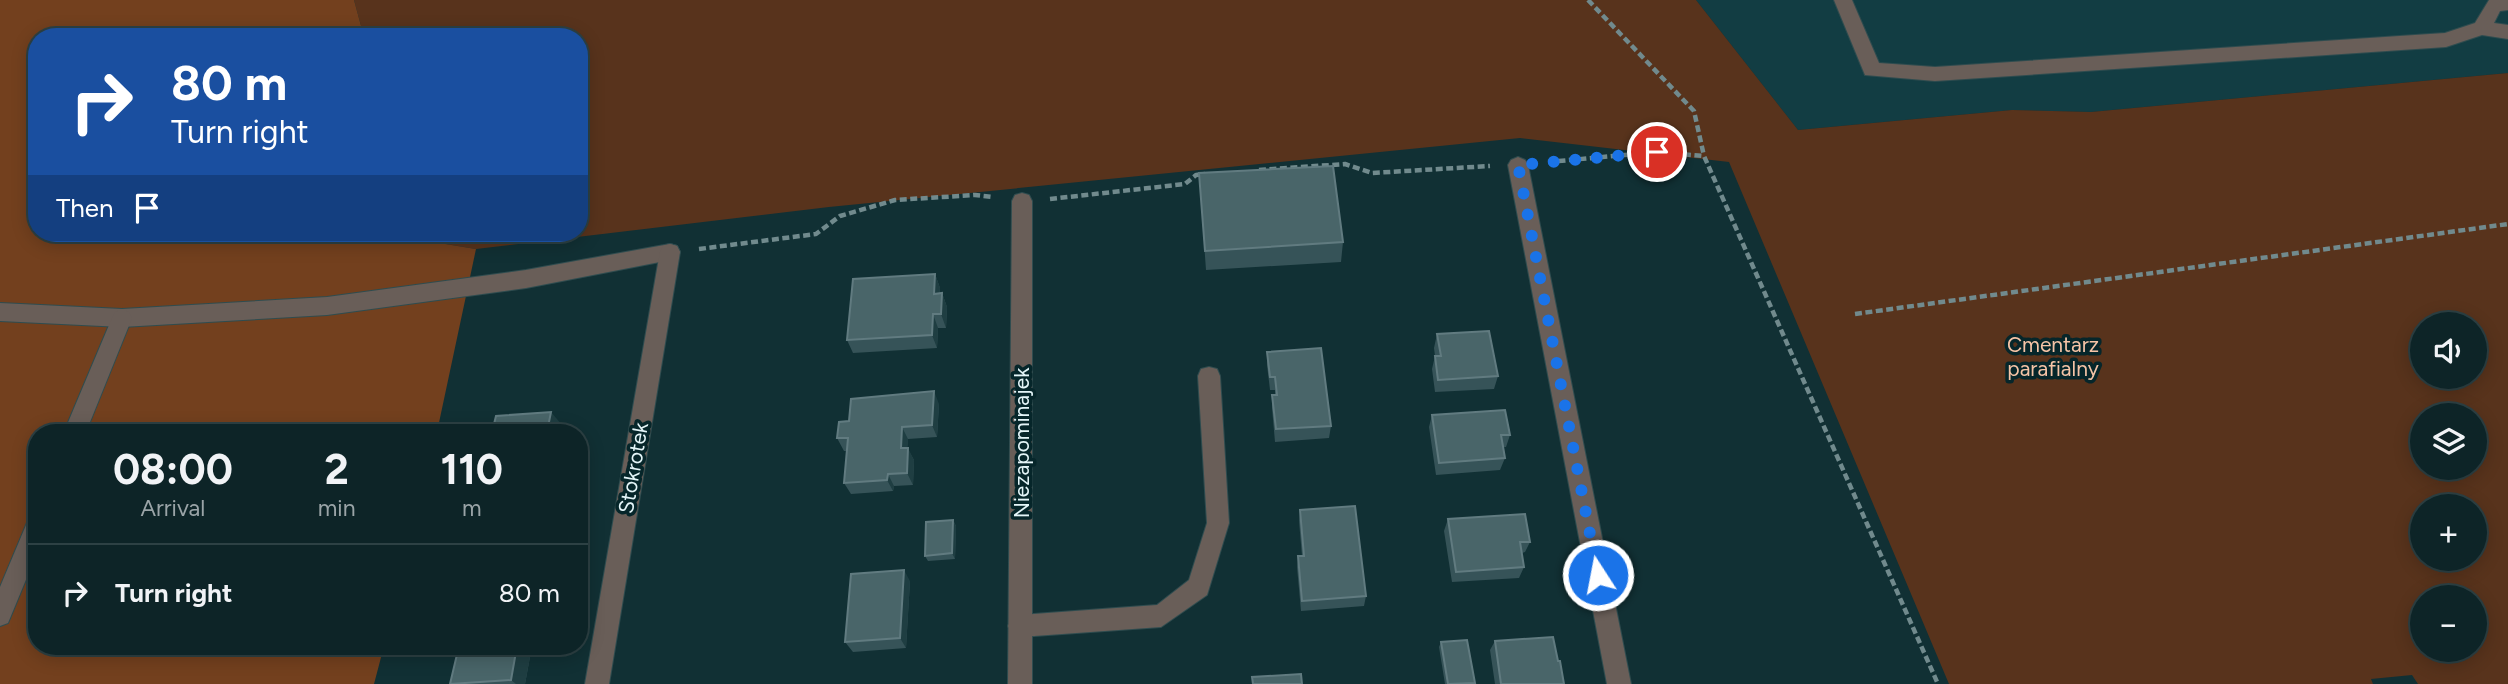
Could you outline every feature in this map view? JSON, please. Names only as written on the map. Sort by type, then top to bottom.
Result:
[{"type":"street","points":[[1843,0],[1872,70],[1935,74],[2446,40],[2482,28],[2508,32]]},
{"type":"street","points":[[2482,28],[2494,5],[2508,3]]},
{"type":"street","points":[[1518,165],[1619,684]]},
{"type":"street","name":"Niezapominajek","points":[[1020,684],[1022,201]]},
{"type":"street","points":[[0,312],[122,318],[327,306],[526,279],[670,253]]},
{"type":"street","name":"Stokrotek","points":[[597,684],[670,253]]},
{"type":"street","points":[[78,424],[122,318]]},
{"type":"street","points":[[1020,625],[1161,617],[1199,587],[1218,523],[1209,376]]},
{"type":"street","points":[[0,615],[28,548]]},
{"type":"path","points":[[1588,0],[1694,111],[1704,156],[1938,684]]},
{"type":"path","points":[[1250,171],[1345,164],[1372,173],[1518,165],[1657,152],[1704,156]]},
{"type":"path","points":[[670,253],[816,234],[840,216],[895,200],[975,195],[1022,201],[1185,184],[1196,175],[1210,174]]},
{"type":"path","points":[[1855,314],[2508,224]]},
{"type":"shaded area","points":[[0,0],[354,0],[362,28],[28,28],[28,242],[433,242],[476,249],[439,424],[28,424],[28,655],[382,655],[374,684],[0,684]]},
{"type":"shaded area","points":[[1696,0],[2508,0],[2508,73],[2091,112],[2012,110],[1798,130]]},
{"type":"green space","name":"Cmentarz parafialny","points":[[354,0],[1696,0],[1798,130],[2012,110],[2091,112],[2508,73],[2508,684],[2418,684],[2412,675],[2371,679],[2373,684],[1949,684],[1729,162],[1520,138],[829,207],[588,236],[588,28],[362,28]]},
{"type":"green space","points":[[433,242],[535,242],[476,249]]},
{"type":"building","points":[[1333,166],[1343,242],[1205,251],[1199,173]]},
{"type":"building","points":[[935,274],[934,294],[942,293],[941,314],[933,314],[932,335],[847,340],[853,279]]},
{"type":"building","points":[[1489,331],[1498,376],[1438,380],[1435,356],[1441,356],[1437,334]]},
{"type":"building","points":[[1321,348],[1331,426],[1276,429],[1272,395],[1277,395],[1275,377],[1270,377],[1267,352]]},
{"type":"building","points":[[934,391],[932,425],[902,427],[901,448],[908,448],[907,473],[888,474],[887,480],[844,483],[848,438],[837,438],[839,422],[849,421],[851,399]]},
{"type":"building","points":[[1505,410],[1510,435],[1501,435],[1505,458],[1439,463],[1432,415]]},
{"type":"building","points":[[551,412],[549,424],[494,424],[496,416]]},
{"type":"building","points":[[1355,506],[1366,596],[1302,601],[1298,556],[1304,556],[1300,510]]},
{"type":"building","points":[[1525,514],[1530,542],[1520,542],[1524,567],[1456,572],[1448,519]]},
{"type":"building","points":[[953,520],[952,553],[925,556],[926,522]]},
{"type":"building","points":[[904,570],[900,638],[845,642],[851,574]]},
{"type":"building","points":[[1553,637],[1564,684],[1501,684],[1495,641]]},
{"type":"building","points":[[1467,640],[1475,683],[1448,684],[1441,642]]},
{"type":"building","points":[[457,655],[515,655],[511,680],[450,684]]},
{"type":"building","points":[[1301,674],[1302,684],[1253,684],[1252,677]]},
{"type":"route","points":[[1598,575],[1518,165],[1657,152]]}]
